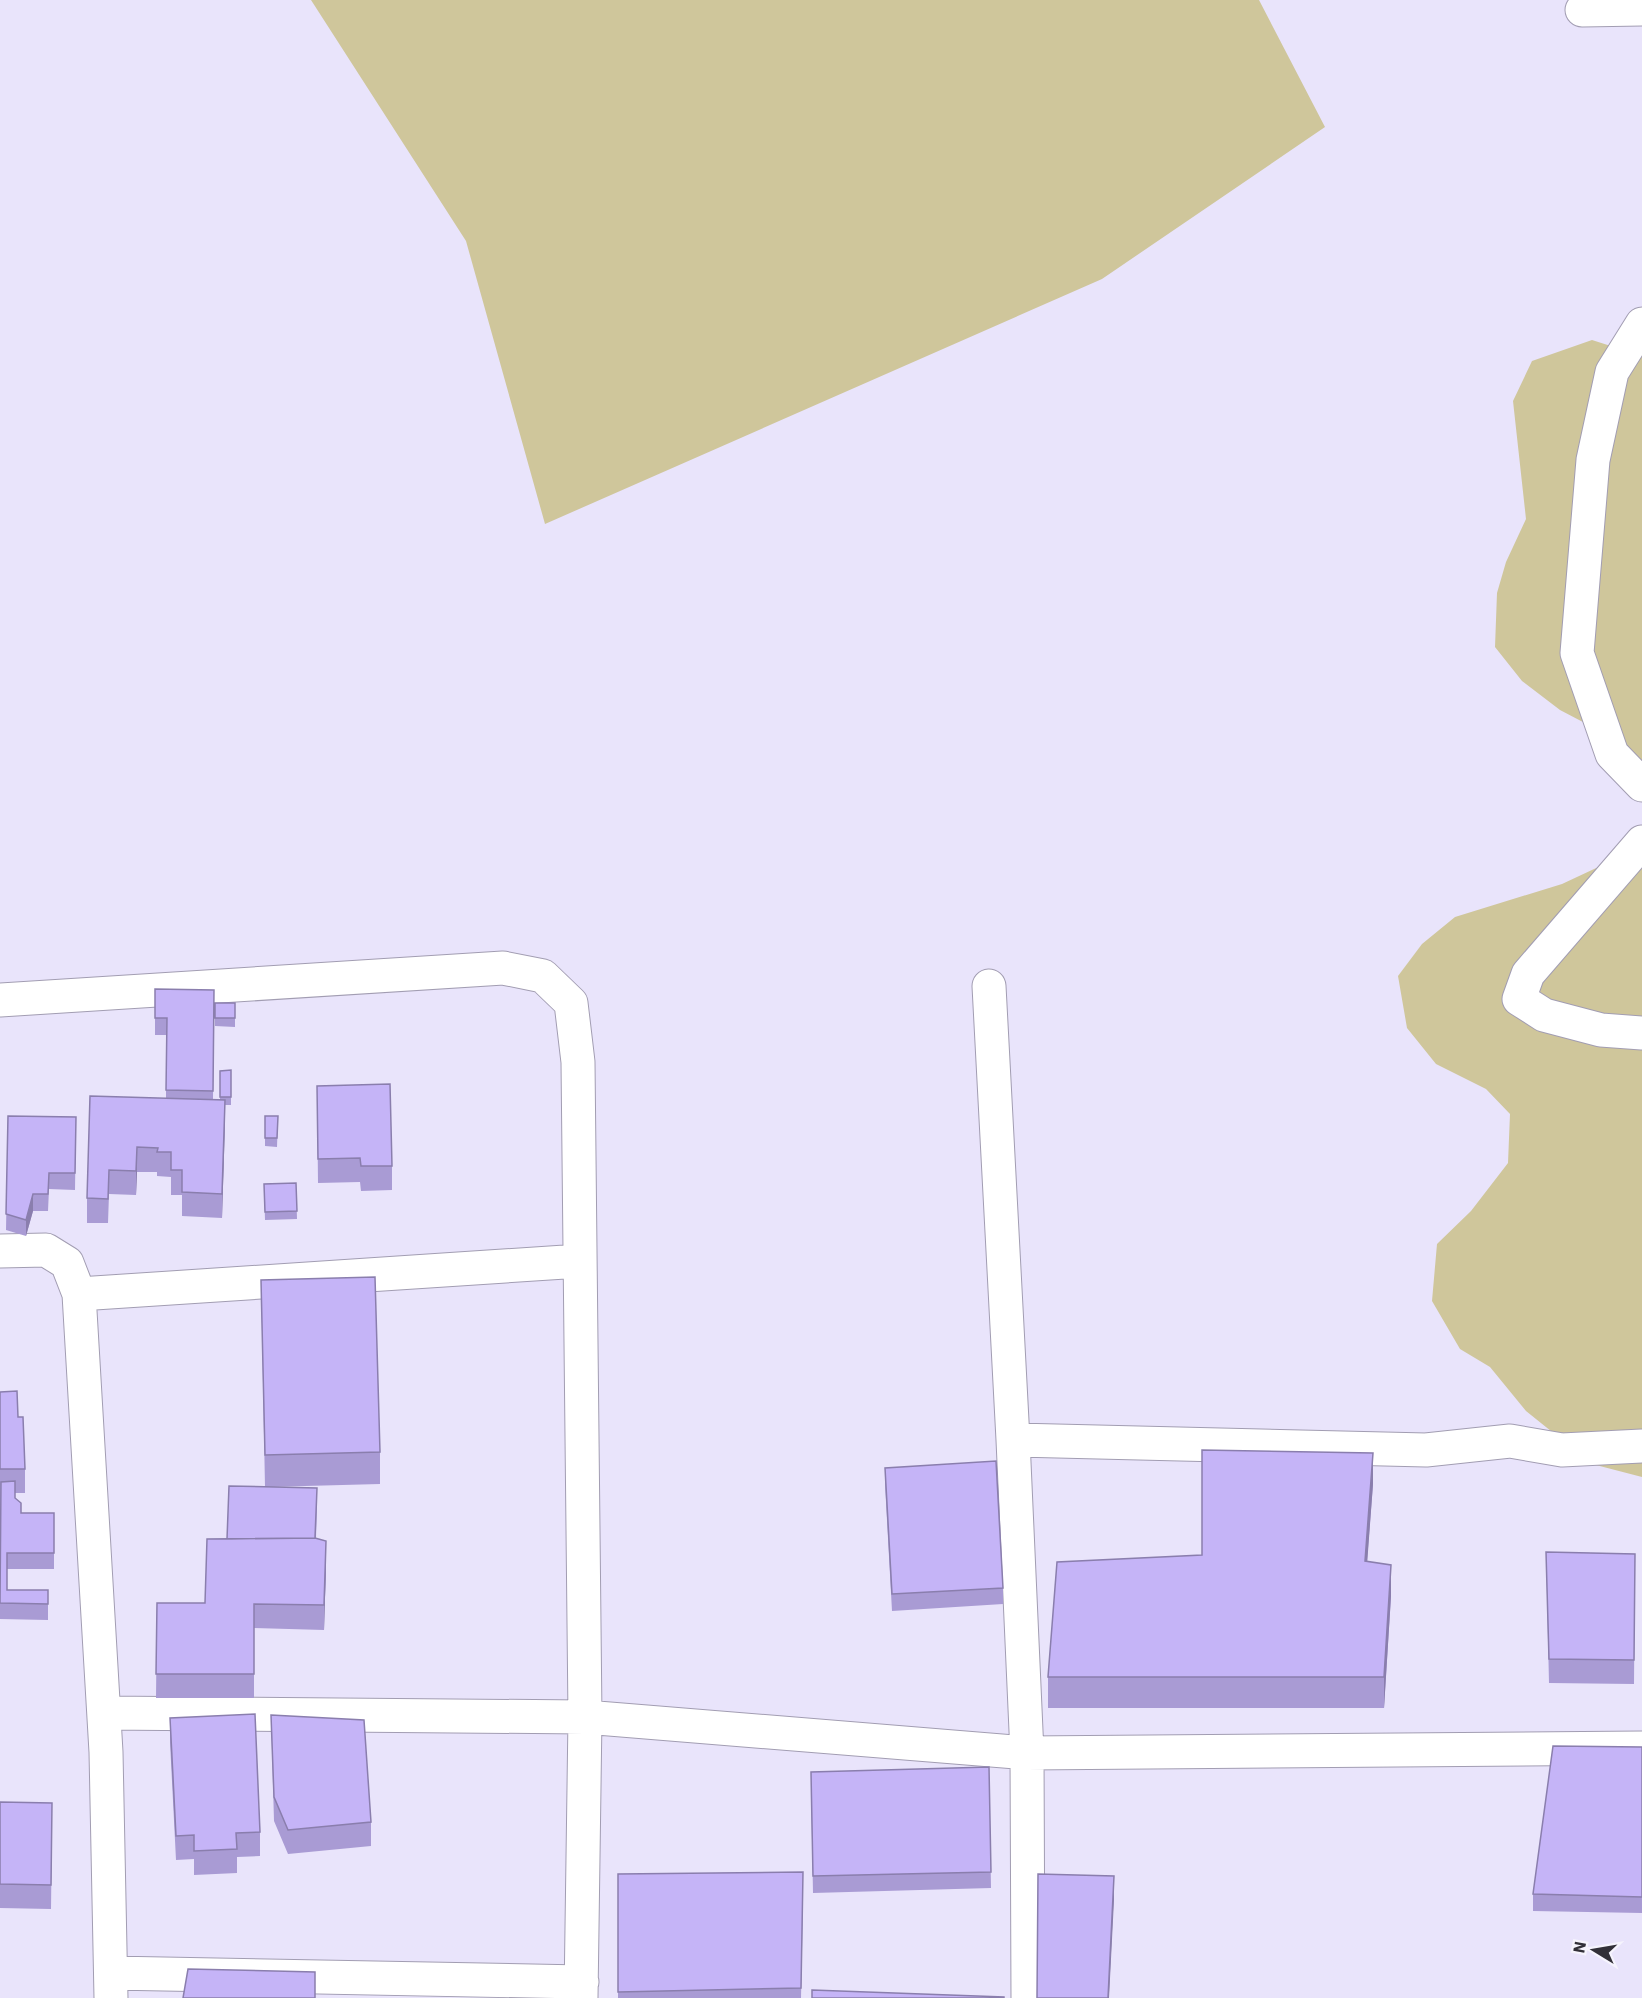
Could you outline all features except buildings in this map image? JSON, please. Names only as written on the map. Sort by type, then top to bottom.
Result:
[{"type":"street","points":[[1582,10],[1642,9]]},
{"type":"street","points":[[1642,324],[1612,372],[1593,460],[1577,653],[1612,754],[1642,785]]},
{"type":"street","points":[[1642,842],[1528,974],[1520,999],[1544,1015],[1601,1030],[1642,1034]]},
{"type":"street","points":[[0,1000],[503,968],[543,976],[571,1003],[578,1062],[585,1717],[582,1990],[111,1986],[104,1713],[79,1294],[67,1263],[45,1250],[0,1251]]},
{"type":"street","points":[[989,986],[1027,1753],[1028,1998]]},
{"type":"street","points":[[79,1294],[580,1261]]},
{"type":"street","points":[[1013,1440],[1426,1450],[1510,1441],[1562,1450],[1642,1446]]},
{"type":"street","points":[[104,1713],[585,1717],[1027,1753],[1642,1749]]},
{"type":"shaded area","points":[[311,0],[1259,0],[1325,127],[1102,279],[545,524],[466,241]]},
{"type":"shaded area","points":[[1592,340],[1642,356],[1642,786],[1623,743],[1560,710],[1522,681],[1495,647],[1497,593],[1506,562],[1526,519],[1513,401],[1532,361]]},
{"type":"shaded area","points":[[1642,826],[1642,1477],[1592,1464],[1526,1411],[1490,1367],[1460,1349],[1432,1301],[1437,1244],[1471,1211],[1508,1163],[1510,1114],[1486,1089],[1436,1064],[1407,1028],[1398,976],[1422,944],[1455,917],[1562,884],[1624,855]]}]
